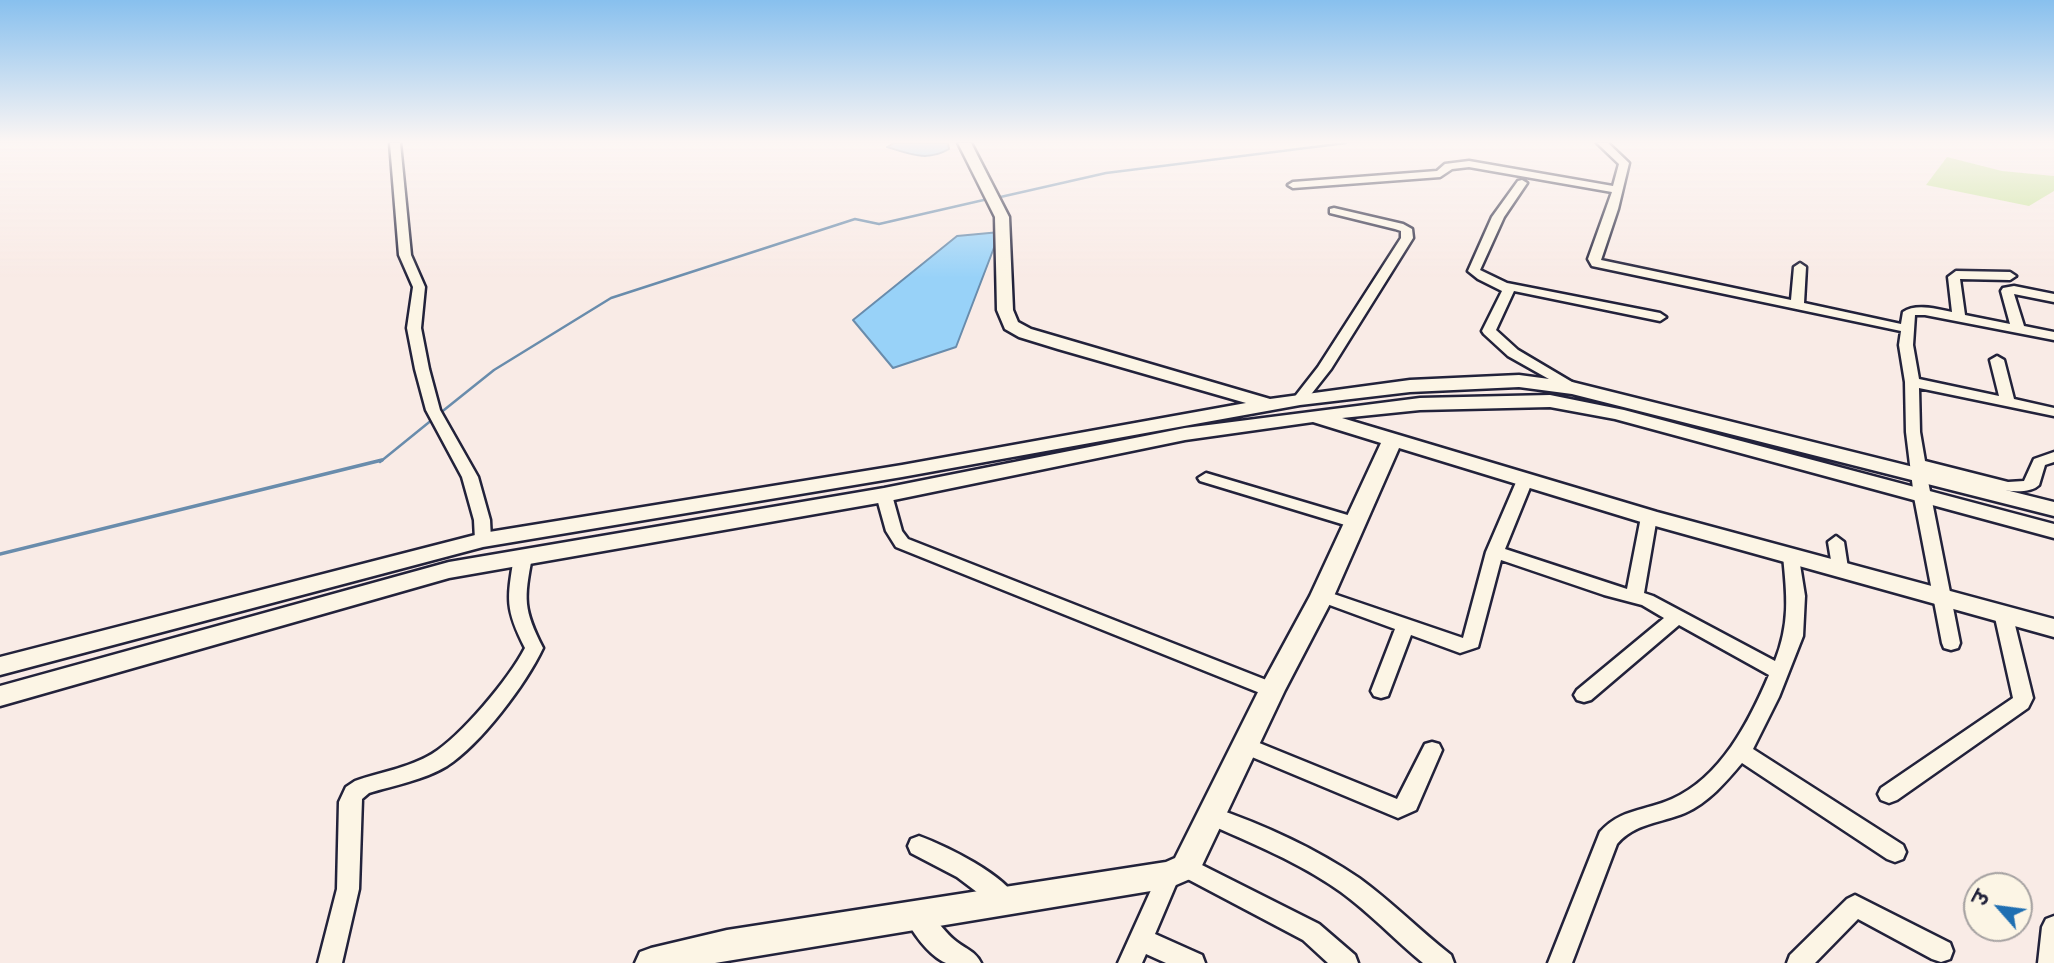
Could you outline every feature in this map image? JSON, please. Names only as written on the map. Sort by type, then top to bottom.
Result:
[{"type":"street","points":[[400,188],[405,255],[419,288],[414,328],[422,369],[433,410],[470,477],[482,520],[482,540]]},
{"type":"street","points":[[989,188],[1004,229],[1005,310],[1007,321],[1015,328],[1268,403],[1306,407],[1565,403],[2054,509]]},
{"type":"street","points":[[1518,188],[1497,217],[1474,271],[1479,276],[1505,286],[1660,317]]},
{"type":"street","points":[[1606,188],[1618,190],[1594,259],[1596,262],[1909,329]]},
{"type":"street","points":[[1306,407],[1324,369],[1407,237],[1406,229],[1399,226],[1334,211]]},
{"type":"street","points":[[1797,306],[1800,267]]},
{"type":"street","points":[[1959,317],[1954,277],[1956,275],[2010,276]]},
{"type":"street","points":[[1505,286],[1508,290],[1489,331],[1513,353],[1572,388]]},
{"type":"street","points":[[2018,328],[2007,291],[2014,289],[2054,298]]},
{"type":"street","points":[[1951,643],[1919,478],[1911,418],[1912,382],[1906,345],[1909,312],[1913,310],[1959,317],[2054,336]]},
{"type":"street","points":[[1997,360],[2008,402]]},
{"type":"street","points":[[0,696],[422,576],[884,495],[1410,386],[1519,381],[1572,388],[1919,478],[2054,531]]},
{"type":"street","points":[[1912,382],[2054,412]]},
{"type":"street","points":[[0,666],[482,540],[891,473],[1268,403]]},
{"type":"street","points":[[1306,407],[1392,441],[1649,517],[2054,628]]},
{"type":"street","points":[[1130,963],[1178,871],[1212,816],[1272,690],[1322,596],[1392,441]]},
{"type":"street","points":[[1919,478],[2021,488],[2031,485],[2034,467],[2039,462],[2046,457],[2054,457]]},
{"type":"street","points":[[1206,478],[1355,523]]},
{"type":"street","points":[[1322,596],[1460,646],[1467,645],[1471,642],[1495,552],[1525,480]]},
{"type":"street","points":[[884,495],[894,531],[902,543],[1272,690]]},
{"type":"street","points":[[1634,597],[1649,517]]},
{"type":"street","points":[[1836,542],[1839,568]]},
{"type":"street","points":[[1495,552],[1610,591],[1647,600],[1779,673]]},
{"type":"street","points":[[1560,963],[1615,827],[1627,820],[1686,802],[1740,751],[1779,673],[1794,636],[1796,617],[1792,556]]},
{"type":"street","points":[[330,963],[348,889],[350,802],[354,793],[362,787],[439,760],[468,735],[517,676],[534,648],[520,621],[516,596],[523,557]]},
{"type":"street","points":[[1889,794],[2021,703],[2023,698],[2014,651],[2003,613]]},
{"type":"street","points":[[1584,695],[1677,617]]},
{"type":"street","points":[[1381,691],[1405,627]]},
{"type":"street","points":[[1247,746],[1398,809],[1408,804],[1432,750]]},
{"type":"street","points":[[1740,751],[1895,852]]},
{"type":"street","points":[[1212,816],[1340,878],[1442,963]]},
{"type":"street","points":[[919,846],[967,870],[1006,901]]},
{"type":"street","points":[[651,963],[727,945],[1178,871],[1311,932],[1346,963]]},
{"type":"street","points":[[1800,963],[1854,906],[1941,951]]},
{"type":"street","points":[[916,915],[928,934],[946,950],[969,963]]},
{"type":"street","points":[[2050,963],[2054,927]]},
{"type":"street","points":[[1141,940],[1193,963]]},
{"type":"green space","points":[[1940,188],[2054,188],[2054,191],[2029,206]]},
{"type":"water","points":[[1000,232],[956,347],[893,368],[853,320],[957,236]]},
{"type":"waterway","points":[[996,198],[1040,188]]},
{"type":"waterway","points":[[439,414],[494,370],[611,298],[855,219],[879,224],[988,199]]},
{"type":"waterway","points":[[380,462],[433,419]]},
{"type":"waterway","points":[[0,554],[382,460]]}]
